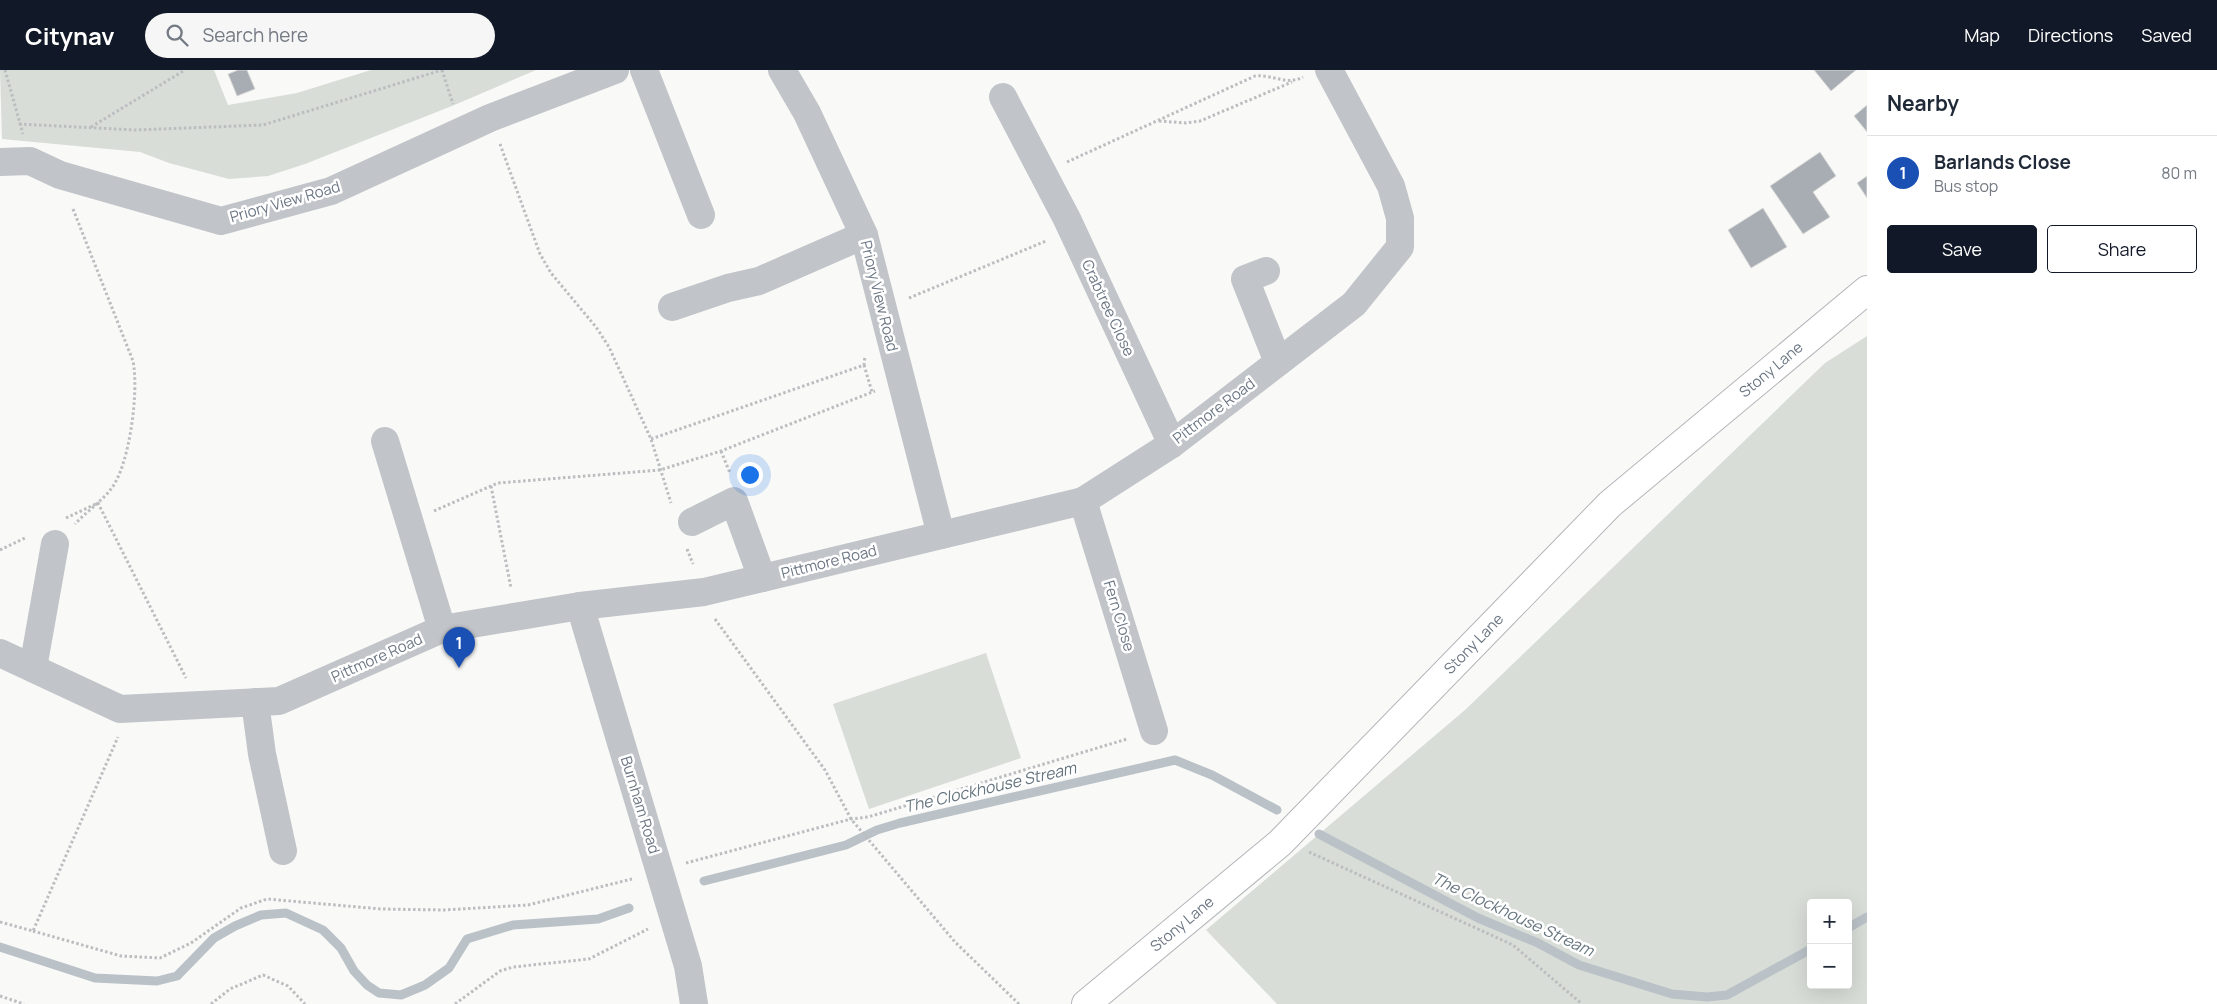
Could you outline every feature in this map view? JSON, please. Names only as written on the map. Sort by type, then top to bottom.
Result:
[{"type":"main road","name":"Stony Lane","points":[[1086,1004],[1280,843],[1610,504],[1867,290]]},
{"type":"street","name":"Priory View Road","points":[[0,162],[30,161],[60,175],[221,220],[331,191],[490,118],[615,70]]},
{"type":"street","points":[[644,70],[701,216]]},
{"type":"street","name":"Priory View Road","points":[[782,70],[807,113],[864,235],[941,535]]},
{"type":"street","name":"Pittmore Road","points":[[0,653],[120,709],[279,700],[442,629],[580,606],[704,592],[1083,501],[1172,444],[1354,304],[1400,247],[1400,218],[1392,186],[1319,72]]},
{"type":"street","name":"Crabtree Close","points":[[1003,97],[1044,172],[1172,444]]},
{"type":"street","points":[[672,307],[728,288],[759,281],[864,235]]},
{"type":"street","points":[[1266,271],[1245,279],[1278,362]]},
{"type":"street","points":[[385,441],[442,629]]},
{"type":"street","points":[[684,525],[734,501],[762,578]]},
{"type":"street","name":"Fern Close","points":[[1083,501],[1154,732]]},
{"type":"street","points":[[33,668],[55,544]]},
{"type":"street","name":"Burnham Road","points":[[580,606],[688,966],[694,1004]]},
{"type":"street","points":[[255,702],[262,754],[283,851]]},
{"type":"path","points":[[5,70],[30,161]]},
{"type":"path","points":[[91,127],[185,70]]},
{"type":"path","points":[[20,124],[135,130],[263,125],[442,70],[462,131]]},
{"type":"path","points":[[1157,120],[1179,123],[1200,122],[1319,72]]},
{"type":"path","points":[[1044,172],[1256,76],[1263,75],[1287,82],[1297,80]]},
{"type":"path","points":[[490,118],[540,254],[551,272],[596,327],[609,347],[651,439],[660,470],[684,525],[704,592],[717,622],[825,770],[850,819],[955,942],[1019,1004]]},
{"type":"path","points":[[55,544],[112,488],[127,455],[136,385],[135,371],[60,175]]},
{"type":"path","points":[[883,309],[1072,230]]},
{"type":"path","points":[[866,347],[864,365],[872,392]]},
{"type":"path","points":[[651,439],[864,365]]},
{"type":"path","points":[[411,525],[431,513],[498,483],[660,470],[720,450],[901,381]]},
{"type":"path","points":[[490,486],[517,616]]},
{"type":"path","points":[[98,503],[200,705]]},
{"type":"path","points":[[33,931],[130,709]]},
{"type":"path","points":[[0,922],[121,956],[160,958],[191,944],[241,908],[267,899],[381,908],[444,910],[519,905],[592,890],[850,819],[868,817],[1154,732]]},
{"type":"path","points":[[1280,843],[1302,849],[1513,945],[1582,1004]]},
{"type":"path","points":[[456,1004],[500,971],[513,967],[589,959],[673,916]]},
{"type":"path","points":[[213,1004],[230,989],[263,975],[288,986],[305,1004]]},
{"type":"path","points":[[0,996],[24,1004]]},
{"type":"shaded area","points":[[0,70],[214,70],[228,105],[297,93],[371,70],[536,70],[452,106],[305,164],[268,176],[229,179],[169,163],[140,152],[2,139]]},
{"type":"shaded area","points":[[1867,336],[1867,1004],[1277,1004],[1206,930],[1465,710],[1825,363]]},
{"type":"shaded area","points":[[986,653],[1021,758],[869,809],[833,704]]},
{"type":"building","points":[[238,70],[247,70],[255,89],[237,96],[228,74]]},
{"type":"building","points":[[1814,70],[1856,70],[1831,91]]},
{"type":"building","points":[[1867,105],[1867,132],[1854,116]]},
{"type":"building","points":[[1820,152],[1836,176],[1813,192],[1830,217],[1803,234],[1770,186]]},
{"type":"building","points":[[1867,176],[1867,198],[1857,183]]},
{"type":"building","points":[[1763,208],[1787,247],[1751,268],[1728,230]]},
{"type":"waterway","name":"The Clockhouse Stream","points":[[704,881],[846,845],[877,830],[900,823],[1175,760],[1212,775],[1277,810]]},
{"type":"waterway","name":"The Clockhouse Stream","points":[[1319,834],[1478,918],[1538,943],[1579,965],[1672,994],[1707,997],[1727,995],[1807,951]]},
{"type":"waterway","name":"The Clockhouse Stream","points":[[0,947],[95,978],[157,981],[177,976],[214,938],[235,926],[261,915],[286,913],[323,930],[341,948],[354,971],[367,985],[379,993],[401,995],[425,985],[449,968],[467,939],[513,925],[598,919],[629,908]]},
{"type":"waterway","name":"The Clockhouse Stream","points":[[1852,926],[1867,917]]},
{"type":"place","name":"Barlands Close","points":[[459,668]]}]
